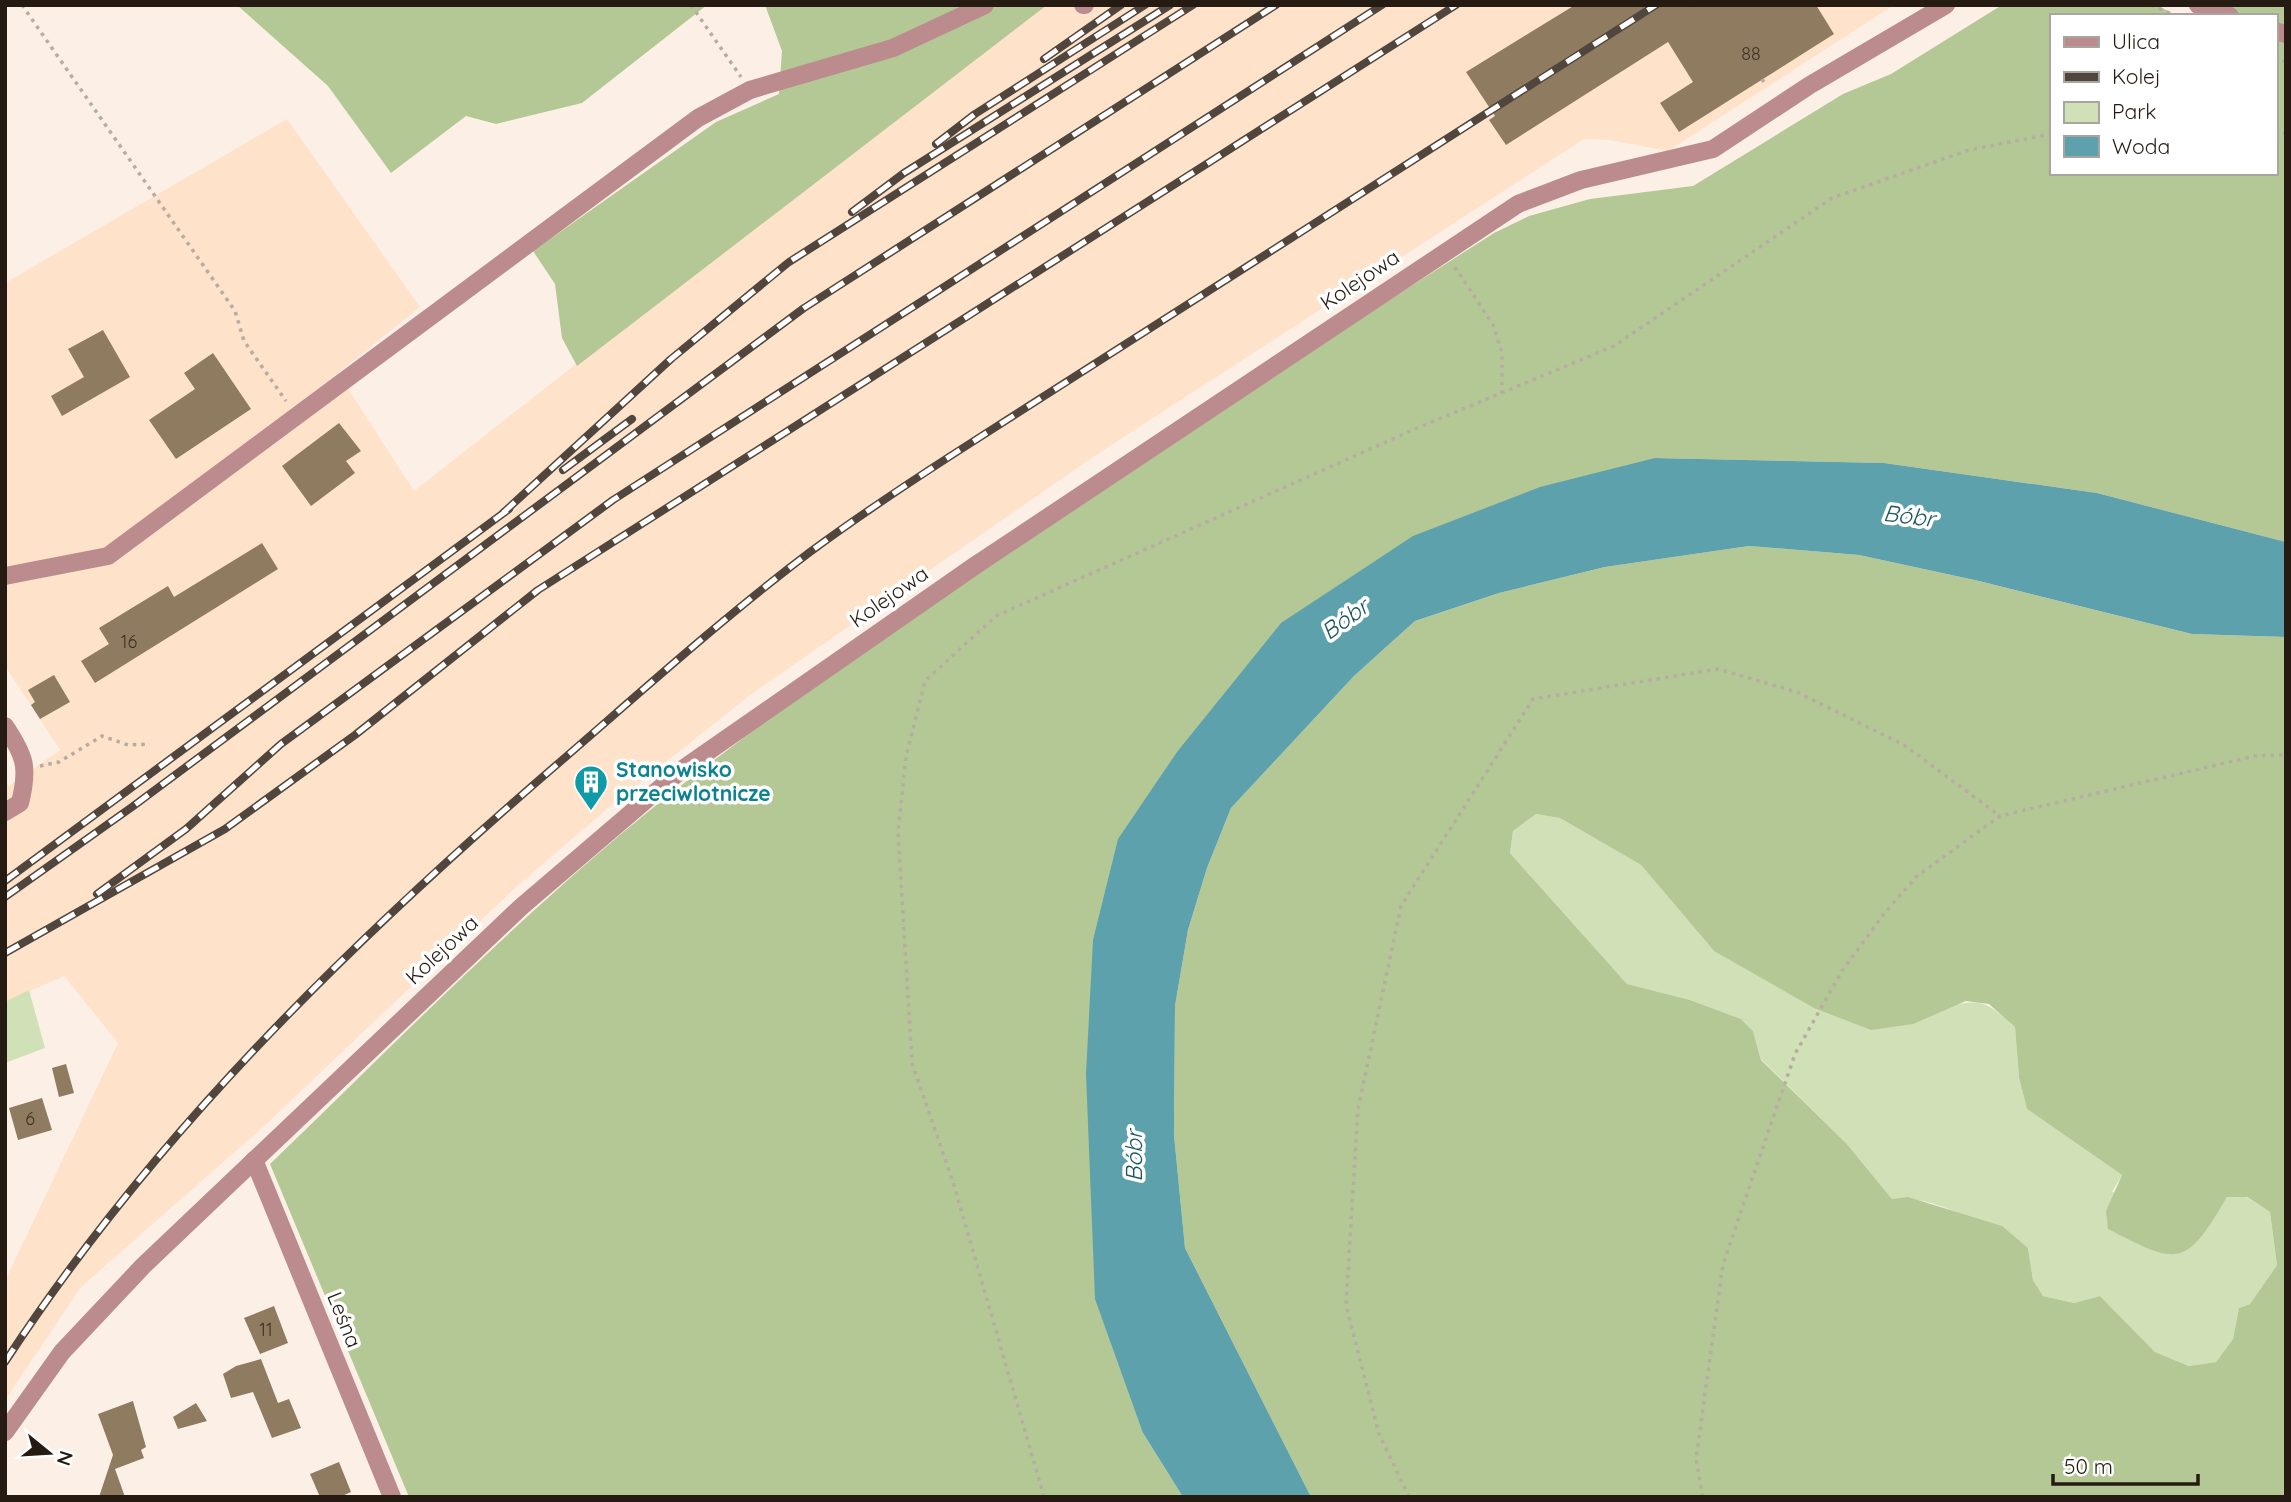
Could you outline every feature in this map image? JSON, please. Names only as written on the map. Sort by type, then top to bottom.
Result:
[{"type":"street","points":[[5,576],[108,556],[698,118],[750,90],[893,48],[985,5]]},
{"type":"street","name":"Kolejowa","points":[[5,1432],[62,1352],[143,1266],[521,907],[680,771],[973,567],[1518,204],[1581,180],[1713,149],[1810,85],[1946,5]]},
{"type":"street","points":[[2198,5],[2224,14]]},
{"type":"street","points":[[5,726],[22,752],[27,776],[20,803],[5,812]]},
{"type":"street","name":"Leśna","points":[[254,1160],[392,1497]]},
{"type":"path","points":[[22,5],[235,311],[244,341],[296,416]]},
{"type":"path","points":[[691,5],[750,90]]},
{"type":"path","points":[[2151,5],[2171,14]]},
{"type":"path","points":[[1044,1497],[953,1182],[912,1063],[898,832],[906,757],[925,681],[996,616],[1614,346],[1832,198],[1969,150],[2050,134]]},
{"type":"path","points":[[1450,259],[1493,325],[1502,353],[1502,393]]},
{"type":"path","points":[[1409,1497],[1379,1434],[1346,1305],[1358,1109],[1401,906],[1533,699],[1718,669],[1797,692],[1905,745],[2000,816]]},
{"type":"path","points":[[24,762],[41,766],[59,762],[102,736],[128,745],[150,744]]},
{"type":"path","points":[[1703,1497],[1696,1459],[1723,1264],[1795,1054],[1842,971],[1882,915],[1916,877],[2000,816],[2255,756],[2286,755]]},
{"type":"shaded area","points":[[1034,5],[1894,5],[1668,151],[1610,140],[1584,139],[1096,455],[750,695],[607,809],[517,886],[262,1128],[81,1287],[5,1400],[5,1281],[118,1043],[64,976],[5,1002],[5,780],[9,786],[60,750],[5,666],[5,283],[287,119],[420,307],[338,373],[414,491]]},
{"type":"green space","points":[[237,5],[707,5],[582,103],[496,124],[466,116],[391,173],[328,86]]},
{"type":"green space","points":[[765,5],[1047,5],[577,366],[562,338],[555,284],[533,251],[716,122],[779,94],[782,51]]},
{"type":"green space","points":[[2002,5],[2157,5],[2173,14],[2050,14],[2050,175],[2277,175],[2277,14],[2217,14],[2222,5],[2286,5],[2286,542],[2097,493],[1884,463],[1655,458],[1177,752],[1143,1433],[1183,1497],[409,1497],[270,1164],[476,964],[636,822],[692,777],[887,633],[1087,496],[1494,233],[1529,216],[1590,199],[1693,186],[1843,94],[1891,74]]},
{"type":"green space","points":[[1749,546],[1859,555],[1979,581],[2192,634],[2286,637],[2286,1497],[1311,1497],[1185,1248],[1174,1135],[1175,1006],[1188,930],[1207,868],[1231,808],[1354,676],[1415,621],[1499,593],[1605,567]],"holes":[[[1536,814],[1560,818],[1641,865],[1714,951],[1814,1008],[1871,1030],[1913,1024],[1966,1001],[1989,1004],[2015,1027],[2019,1078],[2027,1109],[2122,1175],[2106,1211],[2108,1229],[2150,1249],[2165,1254],[2178,1254],[2201,1237],[2227,1197],[2247,1197],[2270,1212],[2277,1265],[2250,1304],[2239,1308],[2233,1339],[2216,1362],[2189,1366],[2155,1352],[2100,1296],[2074,1303],[2043,1296],[2033,1280],[2028,1248],[2002,1226],[1908,1197],[1892,1199],[1846,1143],[1761,1060],[1753,1031],[1741,1019],[1690,1000],[1627,984],[1510,853],[1513,831]]]},
{"type":"green space","points":[[1536,814],[1560,818],[1641,865],[1714,951],[1946,1008],[1977,1003],[1991,1008],[2015,1027],[2019,1078],[2027,1109],[2122,1175],[2112,1192],[2214,1218],[2227,1197],[2246,1197],[2270,1212],[2277,1265],[2250,1304],[2239,1308],[2233,1339],[2216,1362],[2189,1366],[2155,1352],[2100,1296],[2074,1303],[2043,1296],[2033,1280],[2028,1248],[1944,1207],[1909,1199],[1892,1199],[1846,1143],[1761,1059],[1753,1031],[1741,1019],[1690,1000],[1627,984],[1510,853],[1513,831]]},
{"type":"green space","points":[[29,990],[45,1048],[5,1063],[5,1002]]},
{"type":"water","name":"Bóbr","points":[[1655,458],[1884,463],[2097,493],[2286,542],[2286,637],[2192,634],[1979,581],[1859,555],[1749,546],[1605,567],[1499,593],[1415,621],[1354,676],[1231,808],[1207,868],[1188,930],[1175,1006],[1174,1135],[1185,1248],[1311,1497],[1183,1497],[1143,1433],[1095,1299],[1086,1074],[1093,940],[1118,839],[1177,752],[1281,623],[1413,536],[1540,487]]},
{"type":"building","points":[[1575,5],[1816,5],[1834,34],[1679,132],[1660,103],[1693,82],[1668,42],[1506,145],[1489,120],[1495,116],[1466,72]]},
{"type":"building","points":[[103,330],[130,377],[62,416],[51,396],[84,377],[68,349]]},
{"type":"building","points":[[213,353],[251,409],[176,459],[149,420],[195,389],[184,373]]},
{"type":"building","points":[[339,423],[361,451],[346,461],[355,473],[311,506],[282,466]]},
{"type":"building","points":[[262,543],[278,569],[95,683],[81,661],[109,644],[99,628],[168,586],[174,597]]},
{"type":"building","points":[[54,675],[70,702],[40,719],[31,705],[35,702],[28,690]]},
{"type":"building","points":[[66,1064],[74,1093],[59,1097],[52,1068]]},
{"type":"building","points":[[42,1098],[52,1130],[18,1140],[9,1108]]},
{"type":"building","points":[[274,1306],[288,1343],[260,1354],[244,1318]]},
{"type":"building","points":[[261,1359],[278,1403],[289,1399],[301,1428],[272,1438],[253,1392],[231,1398],[223,1374],[236,1366]]},
{"type":"building","points":[[133,1401],[146,1447],[141,1450],[144,1458],[115,1469],[125,1497],[99,1497],[113,1455],[98,1414]]},
{"type":"building","points":[[196,1403],[207,1421],[178,1429],[173,1417]]},
{"type":"building","points":[[339,1462],[351,1492],[340,1497],[320,1497],[310,1474]]},
{"type":"railway","points":[[1044,59],[1121,5]]},
{"type":"railway","points":[[936,144],[975,114],[1145,5]]},
{"type":"railway","points":[[852,212],[904,173],[1170,5]]},
{"type":"railway","points":[[503,513],[671,359],[789,262],[1193,5]]},
{"type":"railway","points":[[5,897],[132,807],[804,308],[1276,5]]},
{"type":"railway","points":[[97,894],[186,829],[281,744],[613,500],[1382,5]]},
{"type":"railway","points":[[5,953],[225,829],[355,735],[538,590],[1456,5]]},
{"type":"railway","points":[[5,1362],[63,1277],[126,1196],[192,1118],[262,1042],[334,969],[484,828],[746,602],[827,539],[916,478],[1656,5]]},
{"type":"railway","points":[[563,470],[632,419]]},
{"type":"railway","points":[[5,881],[509,509]]},
{"type":"place","name":"Stanowisko przeciwlotnicze","points":[[591,812]]}]
